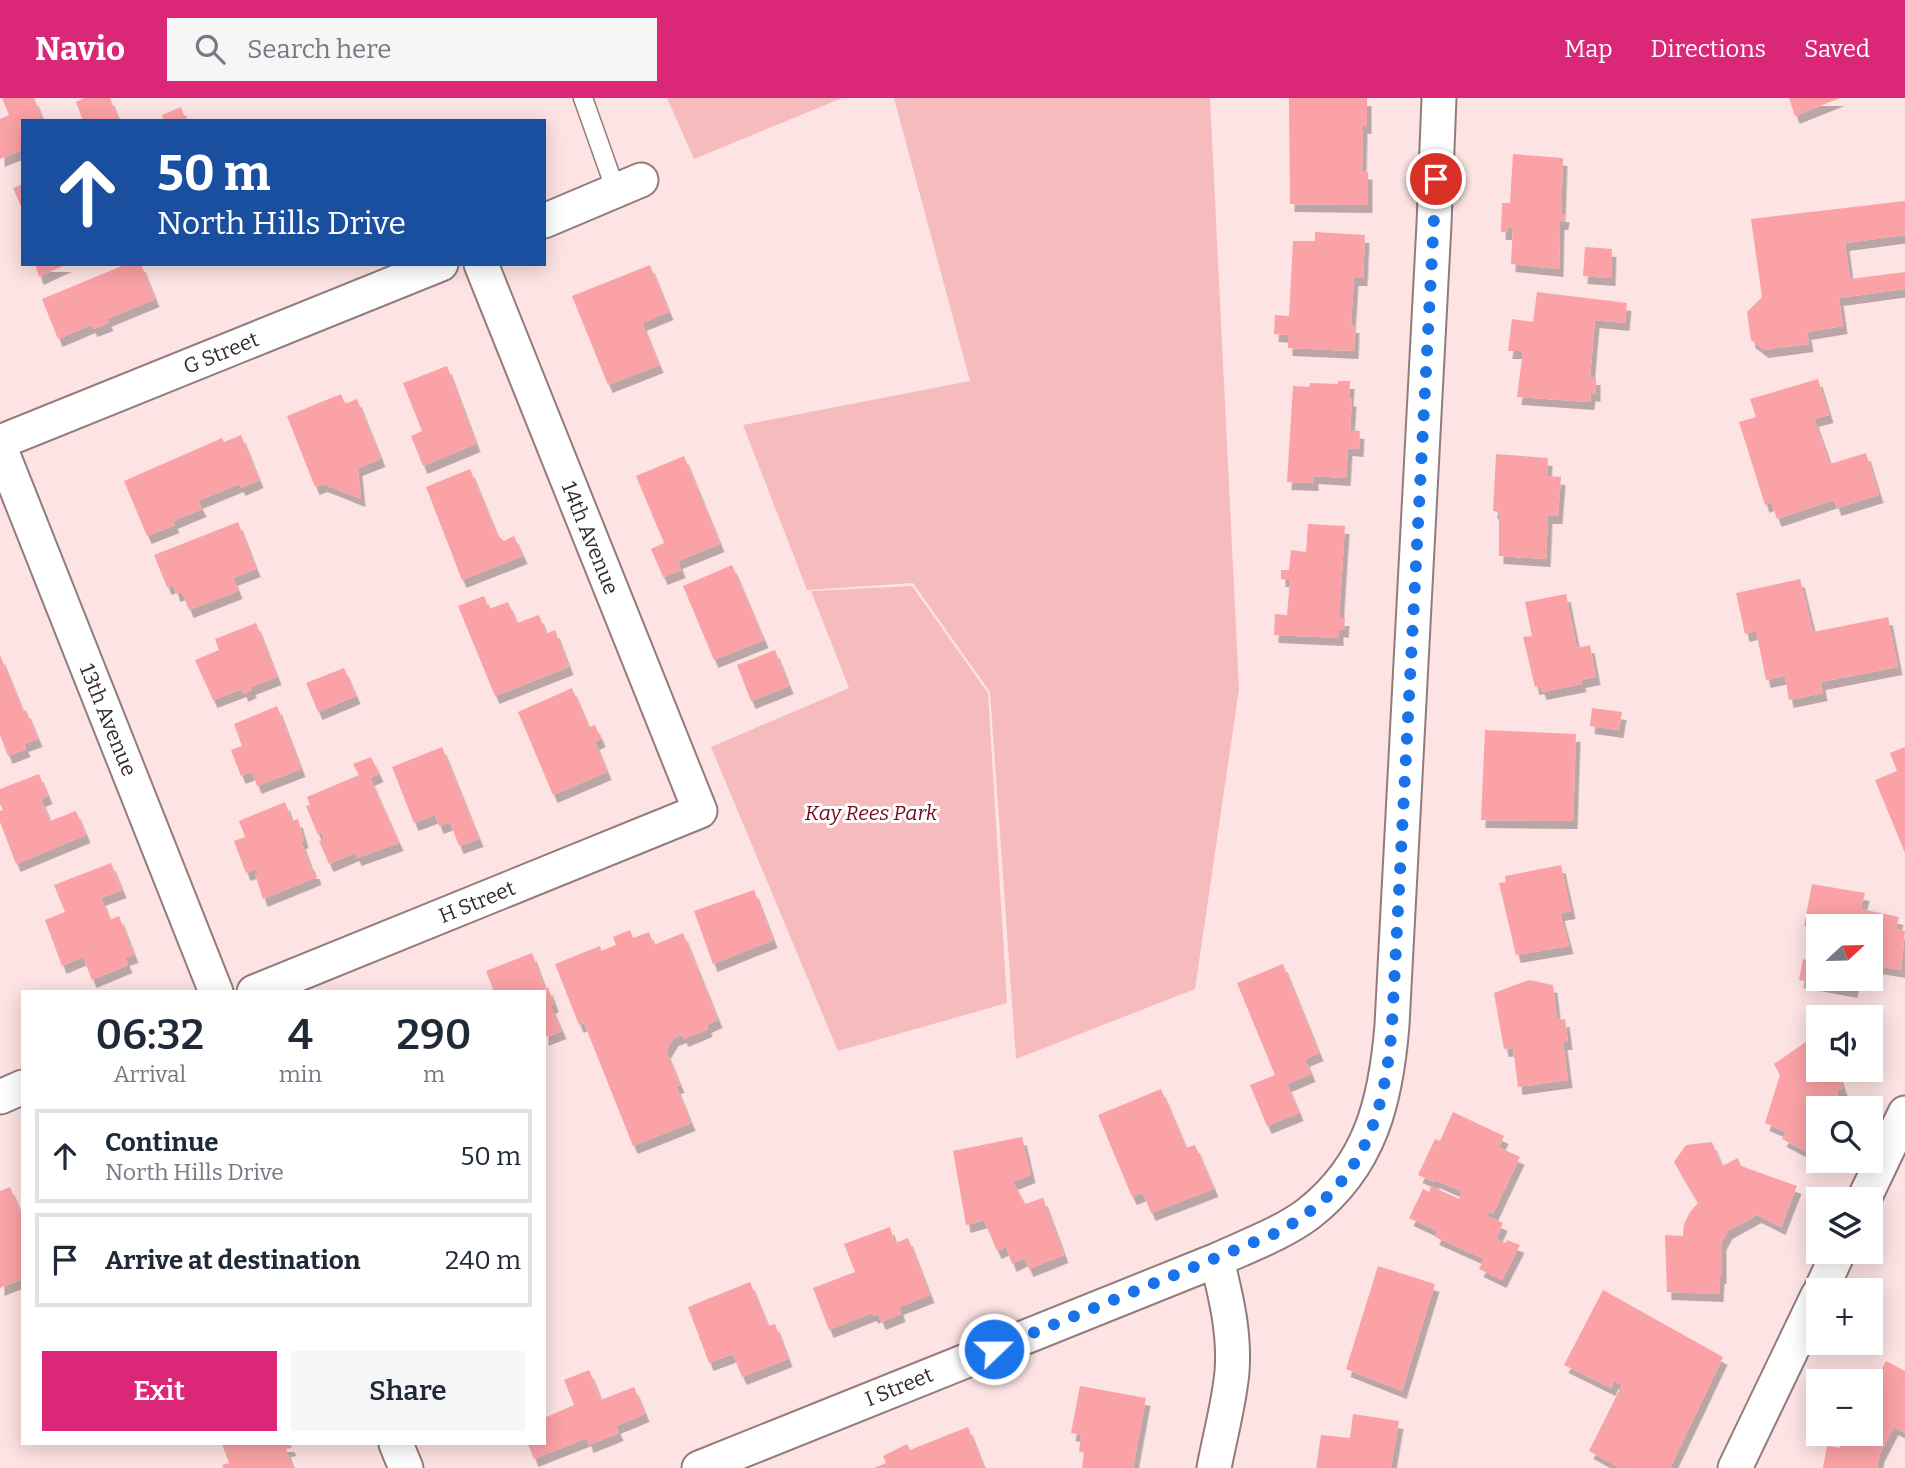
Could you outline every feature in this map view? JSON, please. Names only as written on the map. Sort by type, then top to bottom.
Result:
[{"type":"street","name":"I Street","points":[[699,1468],[1217,1260],[1274,1234],[1308,1214],[1336,1187],[1358,1157],[1373,1127],[1384,1093],[1392,1025],[1439,98]]},
{"type":"street","points":[[546,220],[629,185]]},
{"type":"street","name":"G Street","points":[[0,445],[436,266]]},
{"type":"street","name":"14th Avenue","points":[[482,266],[700,811]]},
{"type":"street","name":"13th Avenue","points":[[0,445],[215,990]]},
{"type":"street","name":"H Street","points":[[259,990],[700,811]]},
{"type":"street","points":[[0,1097],[21,1088]]},
{"type":"street","points":[[1870,1187],[1905,1113]]},
{"type":"street","points":[[1214,1468],[1232,1372],[1229,1309],[1217,1260]]},
{"type":"street","points":[[1735,1468],[1806,1320]]},
{"type":"street","points":[[396,1445],[406,1468]]},
{"type":"lane","points":[[583,98],[629,185]]},
{"type":"green space","points":[[667,98],[842,98],[694,159]]},
{"type":"green space","points":[[894,98],[1210,98],[1239,689],[1195,989],[1016,1059],[990,692],[913,583],[807,590],[743,425],[970,381]]},
{"type":"green space","name":"Kay Rees Park","points":[[912,586],[988,693],[1007,1003],[838,1051],[711,747],[849,688],[811,591]]},
{"type":"building","points":[[2,98],[34,98],[42,119],[21,119],[21,151],[0,159],[0,119],[9,115]]},
{"type":"building","points":[[85,98],[110,98],[118,119],[82,119],[76,102]]},
{"type":"building","points":[[1289,98],[1367,98],[1362,171],[1368,172],[1368,205],[1290,204]]},
{"type":"building","points":[[1789,98],[1840,98],[1795,116]]},
{"type":"building","points":[[181,107],[185,119],[163,119],[162,115]]},
{"type":"building","points":[[1513,154],[1563,158],[1561,214],[1565,214],[1564,222],[1560,222],[1559,269],[1511,264],[1513,228],[1508,228],[1508,232],[1501,232],[1502,203],[1510,203]]},
{"type":"building","points":[[21,185],[21,206],[13,188]]},
{"type":"building","points":[[1905,201],[1905,235],[1845,243],[1850,279],[1905,272],[1905,289],[1839,298],[1843,326],[1807,332],[1809,344],[1764,350],[1751,340],[1747,312],[1762,297],[1751,219]]},
{"type":"building","points":[[1315,232],[1365,235],[1363,278],[1354,278],[1351,325],[1355,325],[1354,351],[1288,348],[1288,335],[1274,334],[1275,315],[1289,316],[1293,241],[1315,241]]},
{"type":"building","points":[[1585,247],[1612,249],[1611,278],[1583,276]]},
{"type":"building","points":[[650,265],[669,312],[642,323],[659,365],[608,385],[572,296]]},
{"type":"building","points":[[36,266],[63,266],[39,277]]},
{"type":"building","points":[[122,266],[142,266],[155,299],[107,319],[109,323],[93,329],[91,325],[58,339],[42,299]]},
{"type":"building","points":[[1537,292],[1627,303],[1625,323],[1595,320],[1590,377],[1596,377],[1596,394],[1591,393],[1590,402],[1517,397],[1523,351],[1508,351],[1512,319],[1533,322]]},
{"type":"building","points":[[447,366],[476,444],[423,466],[411,436],[422,431],[403,383]]},
{"type":"building","points":[[1818,379],[1829,415],[1814,419],[1830,464],[1866,453],[1879,495],[1837,508],[1834,500],[1777,519],[1771,502],[1765,505],[1739,422],[1756,417],[1750,399]]},
{"type":"building","points":[[1338,381],[1350,381],[1350,430],[1360,431],[1359,449],[1348,448],[1346,478],[1314,476],[1314,483],[1287,482],[1293,386],[1309,387],[1310,383],[1338,384]]},
{"type":"building","points":[[341,394],[345,404],[357,399],[381,459],[358,468],[361,499],[323,484],[315,487],[287,416]]},
{"type":"building","points":[[241,435],[259,480],[241,488],[239,484],[198,501],[202,509],[173,521],[175,525],[147,536],[124,481],[222,438],[224,442]]},
{"type":"building","points":[[1496,454],[1548,458],[1547,476],[1561,477],[1558,516],[1548,516],[1546,559],[1499,556],[1499,512],[1493,511]]},
{"type":"building","points":[[684,456],[720,544],[678,561],[681,570],[663,577],[651,549],[664,543],[636,476]]},
{"type":"building","points":[[470,469],[497,535],[504,541],[514,536],[523,556],[462,580],[426,487]]},
{"type":"building","points":[[238,522],[256,569],[233,578],[238,591],[189,610],[182,592],[176,594],[173,585],[167,587],[154,555]]},
{"type":"building","points":[[1308,524],[1345,526],[1339,618],[1345,618],[1344,630],[1339,629],[1339,638],[1274,635],[1275,614],[1287,615],[1290,580],[1281,579],[1281,570],[1289,570],[1291,550],[1306,552]]},
{"type":"building","points":[[732,565],[764,640],[714,660],[683,586]]},
{"type":"building","points":[[1800,579],[1813,632],[1888,617],[1898,667],[1821,682],[1823,693],[1789,700],[1785,676],[1766,680],[1756,631],[1745,634],[1736,593]]},
{"type":"building","points":[[1566,594],[1577,648],[1590,645],[1596,677],[1581,680],[1582,684],[1542,692],[1540,686],[1535,687],[1523,637],[1532,636],[1525,602]]},
{"type":"building","points":[[484,596],[489,609],[508,602],[517,623],[539,615],[546,634],[555,630],[569,667],[495,696],[458,606]]},
{"type":"building","points":[[256,623],[277,677],[251,687],[252,690],[244,694],[242,689],[213,700],[195,660],[219,650],[215,639]]},
{"type":"building","points":[[775,650],[789,686],[751,701],[737,665]]},
{"type":"building","points":[[0,655],[23,712],[26,710],[38,739],[24,744],[26,749],[8,756],[0,735]]},
{"type":"building","points":[[344,668],[356,696],[318,712],[306,683]]},
{"type":"building","points":[[572,688],[589,727],[595,725],[601,739],[595,742],[607,772],[553,795],[518,712]]},
{"type":"building","points":[[277,706],[301,769],[257,786],[252,772],[241,776],[231,750],[242,746],[234,724]]},
{"type":"building","points":[[1592,708],[1622,712],[1619,730],[1590,726]]},
{"type":"building","points":[[1485,730],[1576,734],[1573,821],[1481,820]]},
{"type":"building","points":[[442,747],[479,839],[459,846],[450,822],[439,826],[435,815],[414,823],[392,767]]},
{"type":"building","points":[[1905,747],[1905,853],[1875,780],[1897,771],[1890,753]]},
{"type":"building","points":[[371,757],[379,774],[370,778],[399,843],[357,858],[355,853],[329,864],[319,841],[324,839],[322,833],[318,835],[306,806],[310,805],[307,797],[359,775],[353,764]]},
{"type":"building","points":[[39,774],[48,796],[41,799],[50,821],[76,811],[86,835],[16,864],[0,822],[0,811],[3,810],[0,804],[0,789]]},
{"type":"building","points":[[285,802],[292,821],[298,819],[304,840],[301,841],[312,871],[315,871],[317,877],[263,899],[255,874],[258,873],[257,869],[246,873],[234,841],[245,837],[239,821]]},
{"type":"building","points":[[111,863],[122,890],[101,898],[110,920],[119,916],[134,955],[125,958],[128,965],[92,980],[83,957],[62,966],[45,920],[65,912],[54,885]]},
{"type":"building","points":[[1561,865],[1571,911],[1560,913],[1569,946],[1516,955],[1499,883],[1506,882],[1505,876]]},
{"type":"building","points":[[1812,884],[1865,893],[1861,909],[1899,917],[1896,929],[1905,931],[1901,970],[1883,967],[1883,914],[1806,914]]},
{"type":"building","points":[[754,890],[773,940],[713,964],[694,911]]},
{"type":"building","points":[[630,930],[633,938],[649,932],[654,945],[683,933],[718,1020],[707,1025],[708,1029],[684,1039],[682,1035],[674,1038],[666,1051],[691,1123],[633,1146],[584,1023],[579,1025],[555,964],[600,946],[601,951],[616,945],[613,937]]},
{"type":"building","points":[[532,953],[545,989],[548,987],[554,1004],[551,1006],[562,1031],[546,1037],[546,990],[493,990],[486,971]]},
{"type":"building","points":[[1803,959],[1806,960],[1806,981],[1799,980]]},
{"type":"building","points":[[1283,964],[1319,1053],[1305,1059],[1311,1074],[1287,1084],[1299,1113],[1267,1126],[1250,1085],[1275,1075],[1237,983]]},
{"type":"building","points":[[1529,980],[1553,985],[1557,1020],[1565,1019],[1568,1042],[1563,1042],[1568,1080],[1518,1087],[1513,1048],[1504,1049],[1494,993]]},
{"type":"building","points":[[1806,1042],[1806,1082],[1841,1082],[1843,1088],[1837,1091],[1837,1096],[1806,1096],[1806,1151],[1782,1139],[1786,1132],[1765,1123],[1780,1075],[1774,1064]]},
{"type":"building","points":[[1161,1089],[1186,1148],[1195,1145],[1214,1189],[1151,1213],[1143,1193],[1132,1197],[1098,1115]]},
{"type":"building","points":[[1453,1112],[1504,1136],[1499,1147],[1520,1157],[1493,1214],[1489,1211],[1487,1216],[1503,1223],[1496,1239],[1520,1245],[1502,1280],[1479,1269],[1484,1259],[1435,1237],[1437,1231],[1409,1218],[1423,1189],[1429,1192],[1431,1186],[1459,1199],[1462,1192],[1418,1175],[1435,1139],[1440,1141]]},
{"type":"building","points":[[1022,1137],[1031,1175],[1013,1182],[1025,1204],[1043,1198],[1064,1255],[1029,1269],[1024,1258],[1012,1264],[1006,1247],[997,1251],[984,1220],[966,1225],[953,1151]]},
{"type":"building","points":[[1712,1142],[1722,1166],[1738,1158],[1741,1166],[1797,1186],[1781,1227],[1757,1215],[1728,1231],[1722,1242],[1719,1294],[1667,1292],[1665,1235],[1683,1236],[1684,1224],[1698,1203],[1674,1162],[1686,1145]]},
{"type":"building","points":[[10,1187],[21,1214],[21,1280],[0,1288],[0,1191]]},
{"type":"building","points":[[890,1227],[895,1243],[908,1238],[930,1295],[899,1307],[901,1314],[881,1322],[878,1314],[874,1316],[872,1313],[829,1330],[813,1288],[855,1272],[844,1244]]},
{"type":"building","points":[[1378,1266],[1435,1284],[1402,1391],[1346,1369]]},
{"type":"building","points":[[750,1282],[768,1326],[775,1324],[788,1359],[742,1377],[733,1354],[709,1363],[688,1307]]},
{"type":"building","points":[[1603,1290],[1723,1357],[1670,1468],[1620,1468],[1589,1451],[1622,1385],[1614,1381],[1611,1388],[1564,1365]]},
{"type":"building","points":[[1886,1361],[1905,1371],[1905,1433],[1894,1427],[1880,1454],[1877,1468],[1823,1468],[1827,1446],[1883,1446],[1882,1369]]},
{"type":"building","points":[[589,1370],[601,1400],[634,1387],[645,1414],[616,1426],[619,1433],[589,1445],[587,1438],[534,1459],[528,1445],[546,1445],[546,1417],[574,1405],[564,1380]]},
{"type":"building","points":[[1080,1386],[1146,1398],[1133,1468],[1082,1468],[1084,1453],[1079,1451],[1081,1435],[1071,1433]]},
{"type":"building","points":[[1353,1414],[1399,1421],[1391,1468],[1316,1468],[1321,1435],[1350,1438]]},
{"type":"building","points":[[968,1427],[984,1468],[874,1468],[886,1463],[883,1456],[907,1444],[910,1450]]},
{"type":"building","points":[[222,1445],[290,1445],[292,1448],[286,1449],[293,1468],[223,1468],[222,1465],[229,1463]]},
{"type":"route","points":[[994,1349],[1217,1260],[1274,1234],[1308,1214],[1336,1187],[1358,1157],[1373,1127],[1384,1093],[1392,1025],[1436,179]]}]
